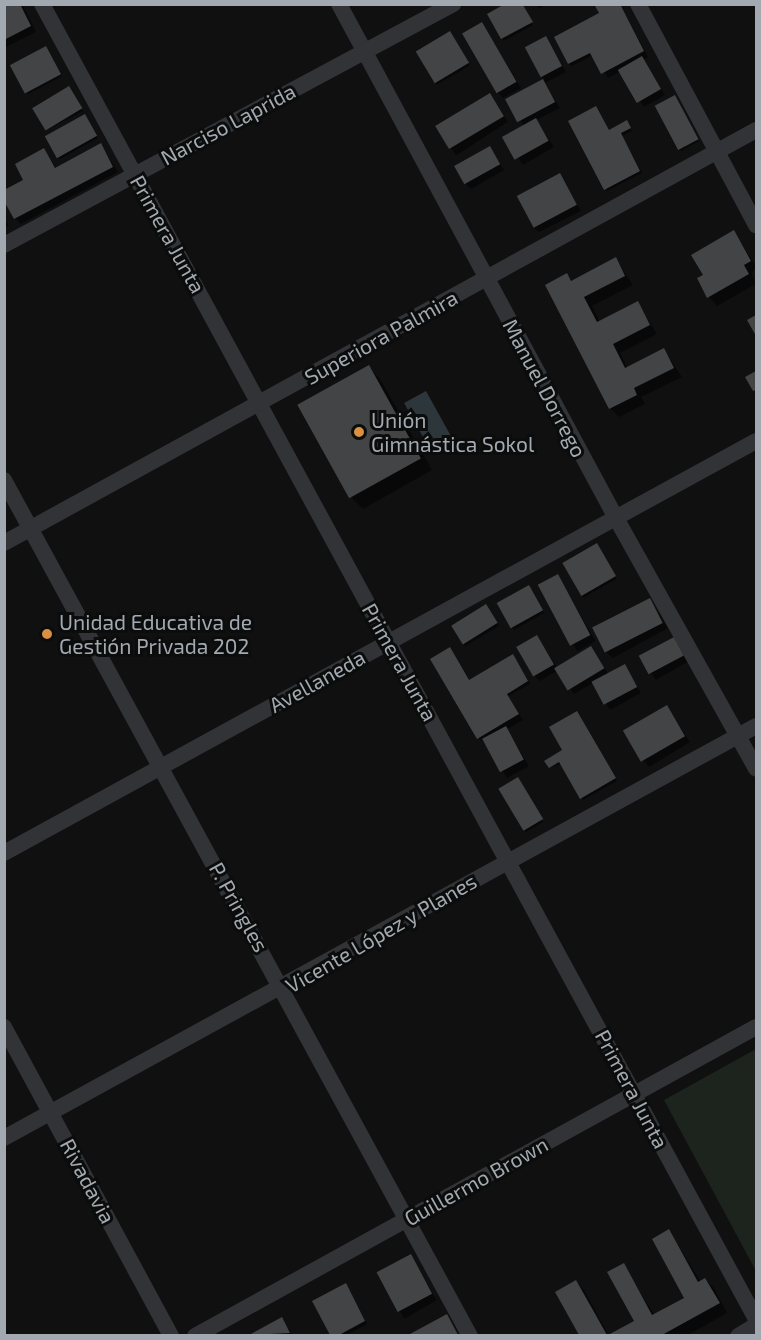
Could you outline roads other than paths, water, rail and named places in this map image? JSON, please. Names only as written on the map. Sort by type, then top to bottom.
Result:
[{"type":"street","name":"Primera Junta","points":[[42,4],[261,404],[388,642],[509,860],[756,1319]]},
{"type":"street","name":"Manuel Dorrego","points":[[339,4],[615,518],[756,768]]},
{"type":"street","name":"Narciso Laprida","points":[[4,244],[453,4]]},
{"type":"street","points":[[638,4],[756,225]]},
{"type":"street","name":"Superiora Palmira","points":[[4,543],[261,404],[756,130]]},
{"type":"street","name":"Avellaneda","points":[[4,853],[756,441]]},
{"type":"street","name":"P. Pringles","points":[[4,480],[284,988],[470,1335]]},
{"type":"street","name":"Vicente López y Planes","points":[[4,1138],[284,988],[509,860],[756,726]]},
{"type":"street","name":"Rivadavia","points":[[4,1027],[171,1335]]},
{"type":"street","name":"Guillermo Brown","points":[[195,1335],[756,1027]]},
{"type":"street","points":[[738,1335],[756,1325]]},
{"type":"place","name":"Unión Gimnástica Sokol","points":[[359,432]]},
{"type":"place","name":"Unidad Educativa de Gestión Privada 202","points":[[47,634]]}]
